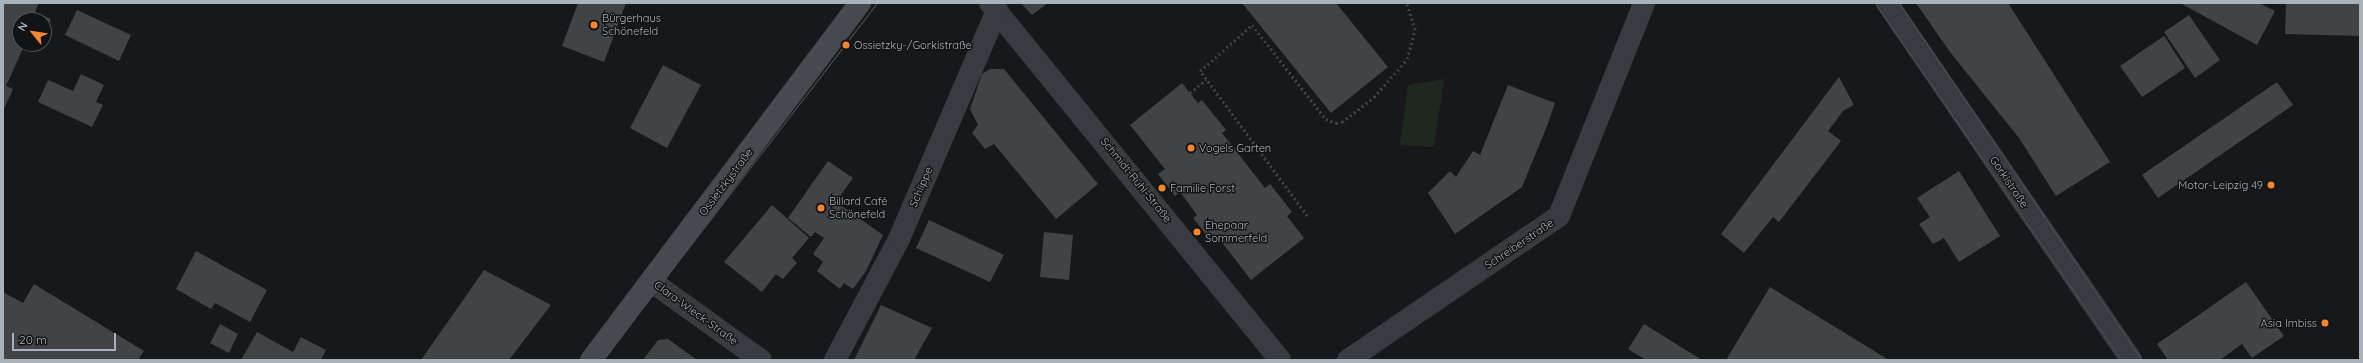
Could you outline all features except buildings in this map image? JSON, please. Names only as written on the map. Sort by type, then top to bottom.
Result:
[{"type":"main road","name":"Ossietzkystraße","points":[[591,360],[860,3]]},
{"type":"street","name":"Schreiberstraße","points":[[1348,360],[1559,216],[1644,3]]},
{"type":"street","name":"Gorkistraße","points":[[1887,3],[2131,360]]},
{"type":"street","name":"Schlippe","points":[[835,360],[899,239],[993,6]]},
{"type":"street","name":"Schmidt-Rühl-Straße","points":[[993,6],[1280,360]]},
{"type":"street","name":"Clara-Wieck-Straße","points":[[651,281],[761,360]]},
{"type":"path","points":[[1307,216],[1200,70],[1252,25],[1326,119],[1336,123],[1342,122],[1374,97],[1407,59],[1415,30],[1406,3]]},
{"type":"path","points":[[1190,93],[1206,79]]},
{"type":"shaded area","points":[[1444,79],[1434,147],[1400,145],[1408,85]]},
{"type":"tram line","points":[[582,360],[848,3]]},
{"type":"tram line","points":[[602,360],[877,3]]},
{"type":"tram line","points":[[1875,3],[2121,360]]},
{"type":"tram line","points":[[1899,3],[2142,360]]},
{"type":"place","name":"Bürgerhaus Schönefeld","points":[[594,25]]},
{"type":"place","name":"Ossietzky-/Gorkistraße","points":[[846,45]]},
{"type":"place","name":"Vogels Garten","points":[[1191,148]]},
{"type":"place","name":"Motor-Leipzig 49","points":[[2271,185]]},
{"type":"place","name":"Familie Forst","points":[[1162,188]]},
{"type":"place","name":"Billard Café Schönefeld","points":[[821,208]]},
{"type":"place","name":"Ehepaar Sommerfeld","points":[[1197,232]]},
{"type":"place","name":"Asia Imbiss","points":[[2325,323]]}]
